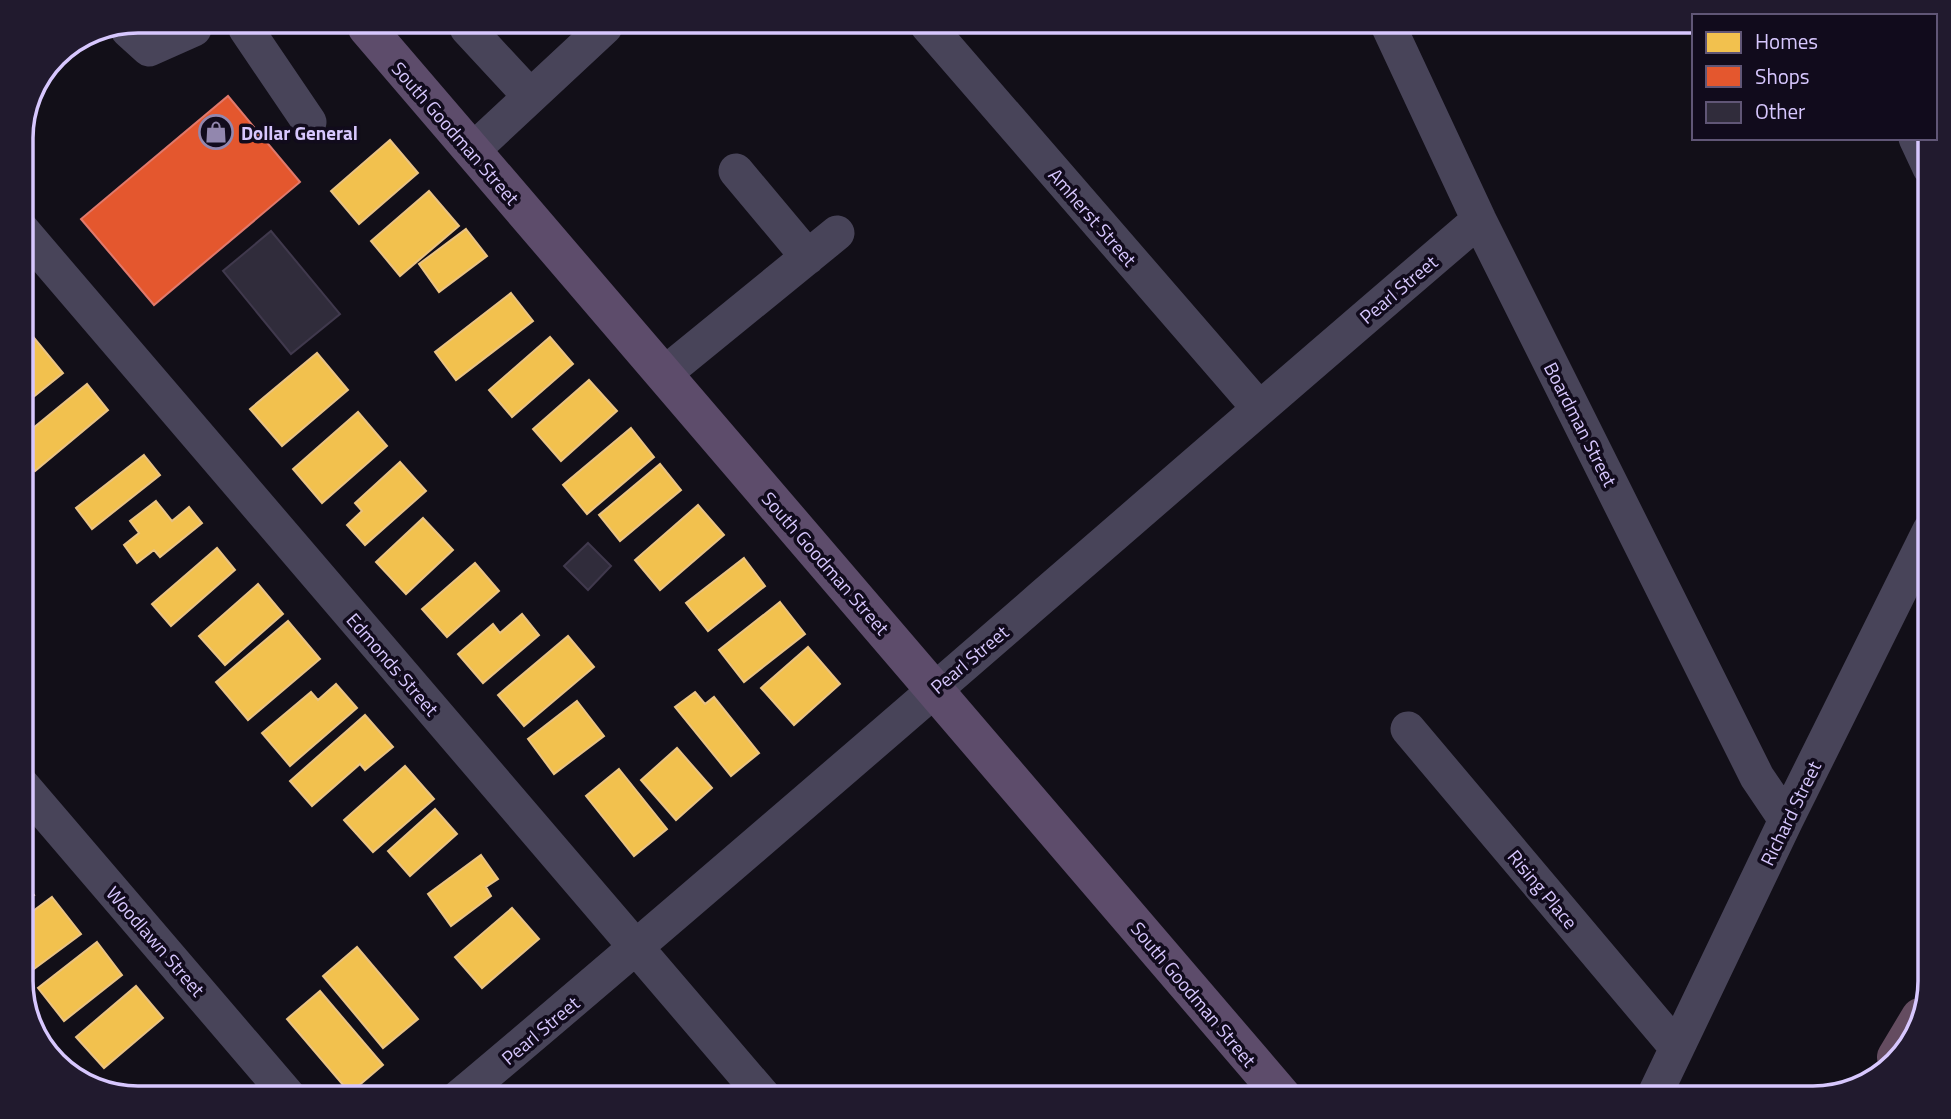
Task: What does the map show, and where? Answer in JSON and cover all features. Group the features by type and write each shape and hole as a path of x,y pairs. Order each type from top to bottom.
{"main road":[{"name":"South Goodman Street","path":"371,33 1273,1086"}],"street":[{"path":"132,33 149,49 185,33"},
{"path":"249,33 309,122"},
{"path":"472,33 530,96"},
{"path":"472,151 598,33"},
{"name":"Amherst Street","path":"934,33 1259,408"},
{"name":"Boardman Street","path":"1392,33 1479,220 1758,777 1786,820"},
{"path":"736,171 808,257"},
{"name":"Pearl Street","path":"472,1086 636,948 1479,220"},
{"path":"664,374 837,233"},
{"name":"Edmonds Street","path":"33,243 755,1086"},
{"name":"Richard Street","path":"1659,1086 1786,820 1918,554"},
{"name":"Rising Place","path":"1408,729 1677,1048"},
{"name":"Woodlawn Street","path":"33,798 280,1086"}],"building: Homes":[{"path":"390,140 418,173 359,224 331,191"},
{"path":"429,191 459,226 400,276 371,241"},
{"path":"466,229 487,256 439,292 419,264"},
{"path":"511,293 533,321 456,380 435,352"},
{"path":"33,337 63,373 33,397"},
{"path":"550,337 573,364 512,417 489,390"},
{"path":"317,353 348,390 282,446 250,409"},
{"path":"589,380 617,411 561,461 533,429"},
{"path":"87,384 108,410 35,471 33,428"},
{"path":"358,412 387,446 322,503 293,469"},
{"path":"631,428 654,457 587,514 563,485"},
{"path":"144,455 160,475 92,529 76,508"},
{"path":"400,462 426,491 365,545 347,525 362,511 355,503"},
{"path":"660,464 681,490 620,541 599,515"},
{"path":"156,501 172,521 189,507 202,523 160,557 154,550 137,563 124,545 139,533 130,521"},
{"path":"698,505 724,535 660,590 635,560"},
{"path":"423,518 453,550 406,594 376,562"},
{"path":"217,548 235,570 171,626 152,604"},
{"path":"744,558 765,586 708,631 686,603"},
{"path":"475,563 499,591 447,637 422,609"},
{"path":"258,584 283,614 225,665 199,636"},
{"path":"780,602 805,634 744,682 719,650"},
{"path":"522,614 539,635 483,683 458,654 493,624 500,633"},
{"path":"288,621 320,659 248,720 216,682"},
{"path":"568,636 594,667 524,726 498,695"},
{"path":"808,647 840,684 794,725 761,688"},
{"path":"336,684 357,708 290,766 262,733 311,692 318,700"},
{"path":"695,692 705,704 714,697 759,753 731,776 675,707"},
{"path":"577,701 604,736 554,774 528,739"},
{"path":"365,715 393,747 365,770 360,764 312,806 290,781"},
{"path":"677,748 712,788 676,820 641,780"},
{"path":"405,766 434,799 373,852 344,820"},
{"path":"619,769 667,829 634,856 586,796"},
{"path":"435,809 457,834 410,876 388,851"},
{"path":"481,855 498,879 486,887 491,896 451,926 428,894"},
{"path":"52,897 81,934 33,970 33,911"},
{"path":"512,908 539,939 482,988 455,957"},
{"path":"97,942 122,975 64,1021 38,988"},
{"path":"357,947 418,1019 383,1048 323,976"},
{"path":"136,986 163,1018 104,1068 76,1037"},
{"path":"320,991 383,1065 358,1086 344,1086 287,1019"}],"building: Shops":[{"path":"228,96 300,182 154,305 81,219"}],"building: Other":[{"path":"271,231 340,314 291,354 223,271"},
{"path":"588,543 611,566 588,590 564,566"}],"place":[{"name":"Dollar General","path":"216,132"}]}
